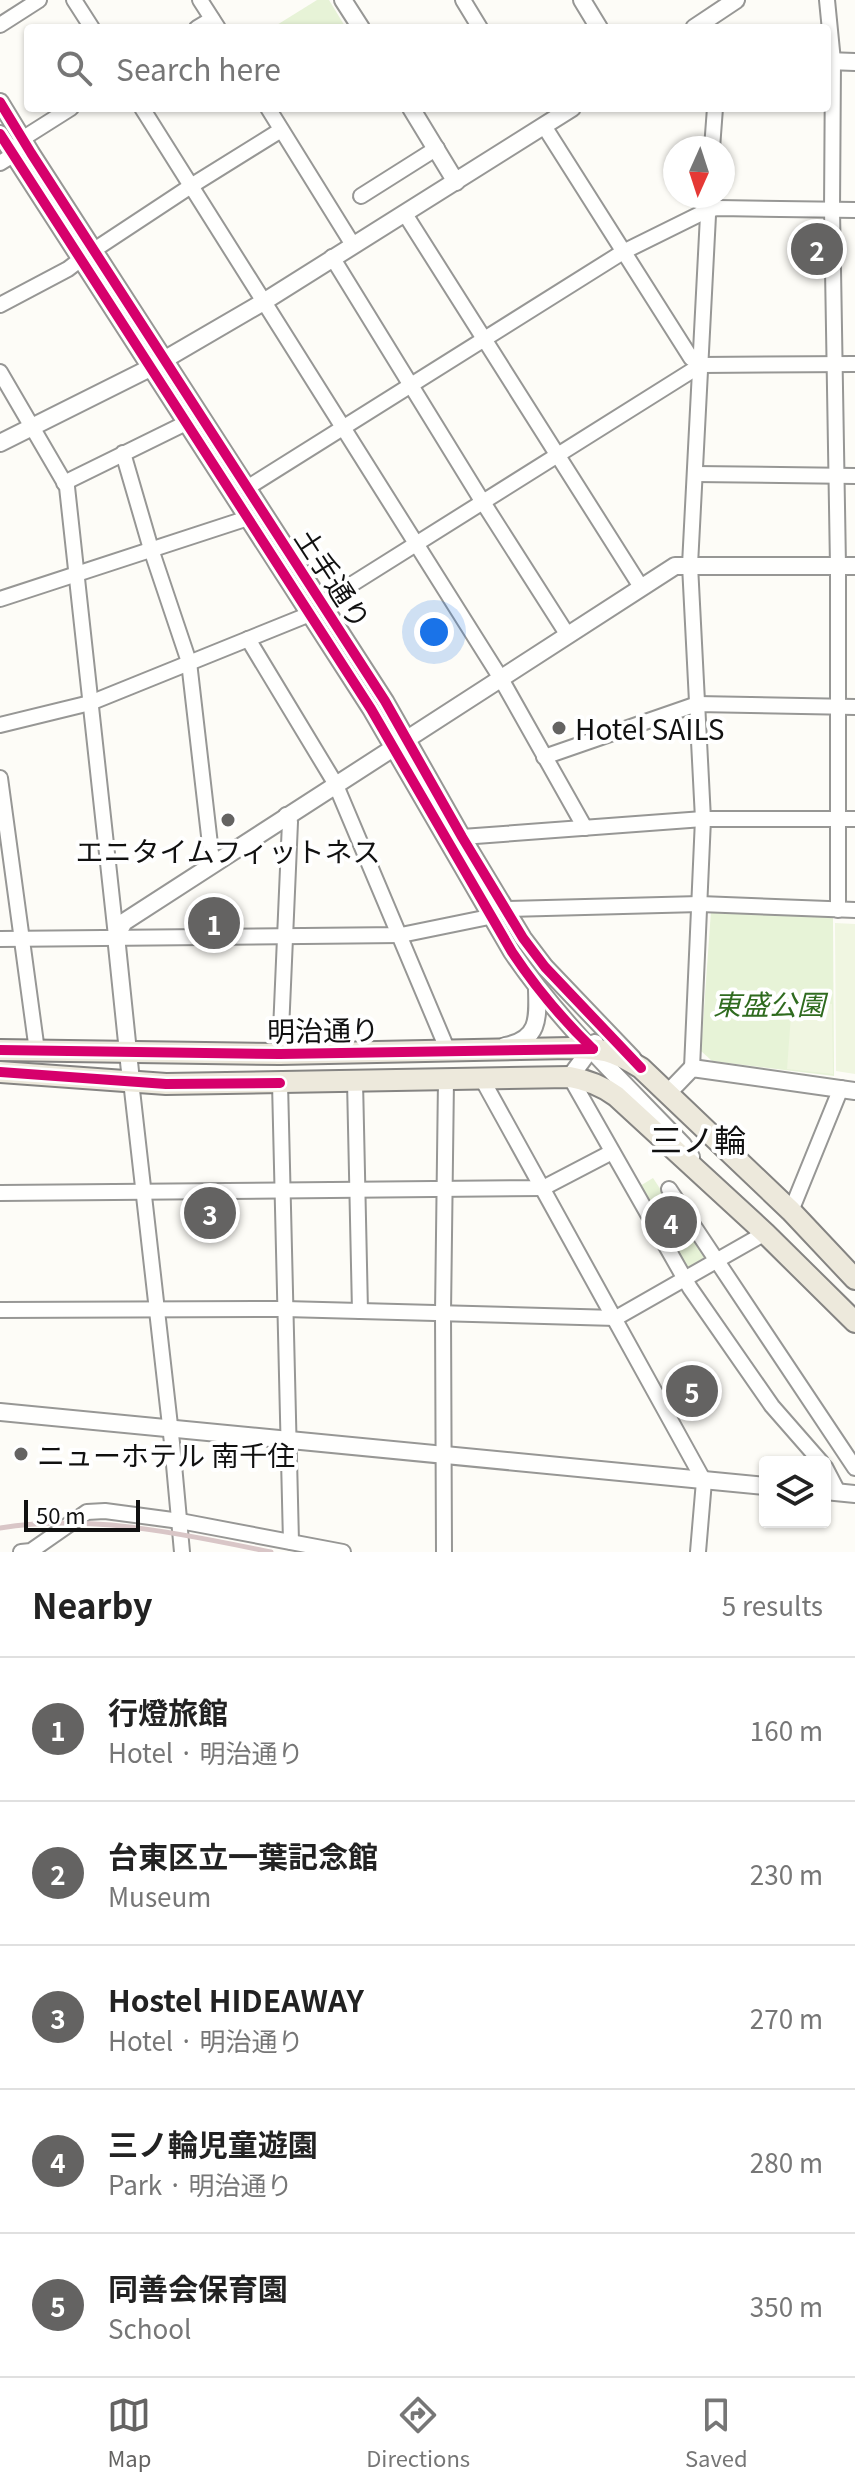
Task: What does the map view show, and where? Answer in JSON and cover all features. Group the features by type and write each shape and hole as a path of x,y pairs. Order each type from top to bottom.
{"main road":[{"name":"明治通り","path":"0,1050 280,1054 593,1049 619,1054 641,1068 791,1211 855,1279"},
{"name":"明治通り","path":"0,1072 166,1084 570,1077 596,1084 616,1096 704,1176 855,1322"}],"street":[{"path":"0,25 39,0"},
{"path":"74,0 89,24"},
{"path":"200,0 215,23"},
{"path":"343,0 358,24"},
{"path":"463,0 478,24"},
{"path":"582,0 597,24"},
{"path":"700,24 736,0"},
{"path":"827,0 828,24"},
{"path":"831,61 855,62"},
{"path":"0,102 88,255 158,364 186,423 248,518 316,608 371,709 399,743 462,837 497,913 641,1068"},
{"path":"7,159 22,139 65,112"},
{"path":"145,112 500,677 585,828"},
{"path":"270,112 353,245"},
{"path":"414,112 456,182"},
{"path":"0,443 158,364 265,301 566,112"},
{"path":"713,136 715,112"},
{"path":"831,112 836,476 846,566 838,707 838,910"},
{"path":"544,126 691,358 701,365"},
{"path":"0,305 68,269 281,130"},
{"path":"0,134 7,159 88,255"},
{"path":"361,196 437,148"},
{"path":"247,488 623,252 699,208"},
{"path":"667,1094 692,1068 700,904 703,819 690,565 708,208"},
{"path":"718,208 855,210"},
{"path":"405,214 641,587"},
{"path":"332,257 567,634"},
{"name":"土手通り","path":"158,364 247,488 316,608"},
{"path":"0,725 90,703 316,608 701,365 855,364"},
{"path":"0,372 67,487 182,1552"},
{"path":"64,483 186,423"},
{"path":"123,453 189,662 211,853 215,861"},
{"path":"695,474 855,476"},
{"path":"0,599 248,518"},
{"path":"116,936 124,922 215,861 675,566 846,566"},
{"path":"248,639 335,783 448,1051"},
{"path":"544,757 697,704 855,707"},
{"path":"399,743 497,913 537,990 683,1145 704,1176"},
{"path":"0,778 37,1051"},
{"path":"280,1054 290,822 286,815"},
{"path":"462,837 703,819 855,819"},
{"path":"0,939 401,935 497,913 700,904 855,910"},
{"path":"545,967 573,1006 593,1027 596,1041 593,1049 570,1077 685,1280 772,1406 816,1456"},
{"path":"488,1049 516,1044 529,1036 538,1021 537,990"},
{"path":"692,1068 848,1090 791,1211"},
{"path":"482,1079 704,1481 698,1552"},
{"path":"444,1552 446,1080"},
{"path":"355,1081 360,1311"},
{"path":"280,1083 291,1542"},
{"path":"0,1193 543,1188 612,1152"},
{"path":"669,1189 855,1468"},
{"path":"0,1310 285,1309 616,1318 765,1233"},
{"path":"0,1412 759,1486"},
{"path":"21,1552 31,1551 87,1512 105,1511 180,1521 343,1552"}],"green space":[{"path":"317,0 329,0 344,24 278,24"},
{"name":"東盛公園","path":"711,911 833,916 834,1076 712,1061 701,1051"},
{"path":"835,923 855,924 855,1074 836,1071"},
{"path":"792,1002 832,1004 833,1074 787,1069"},
{"path":"653,1178 705,1257 687,1268 640,1186"}],"railway":[{"path":"0,1528 34,1524 102,1524 271,1552"}],"cycle path":[{"path":"0,102 385,701 523,938 545,967 641,1068"},
{"path":"0,134 371,709 512,952 550,1003 593,1049"},
{"path":"0,1050 280,1054 593,1049"},
{"path":"0,1072 166,1084 280,1083"}],"place":[{"name":"台東区立一葉記念館","path":"817,249"},
{"name":"Hotel SAILS","path":"559,728"},
{"name":"エニタイムフィットネス","path":"228,820"},
{"name":"行燈旅館","path":"214,923"},
{"name":"Hostel HIDEAWAY","path":"210,1213"},
{"name":"三ノ輪児童遊園","path":"671,1222"},
{"name":"同善会保育園","path":"692,1391"},
{"name":"ニューホテル 南千住","path":"21,1454"}],"district":[{"name":"三ノ輪","path":"698,1138"}]}
